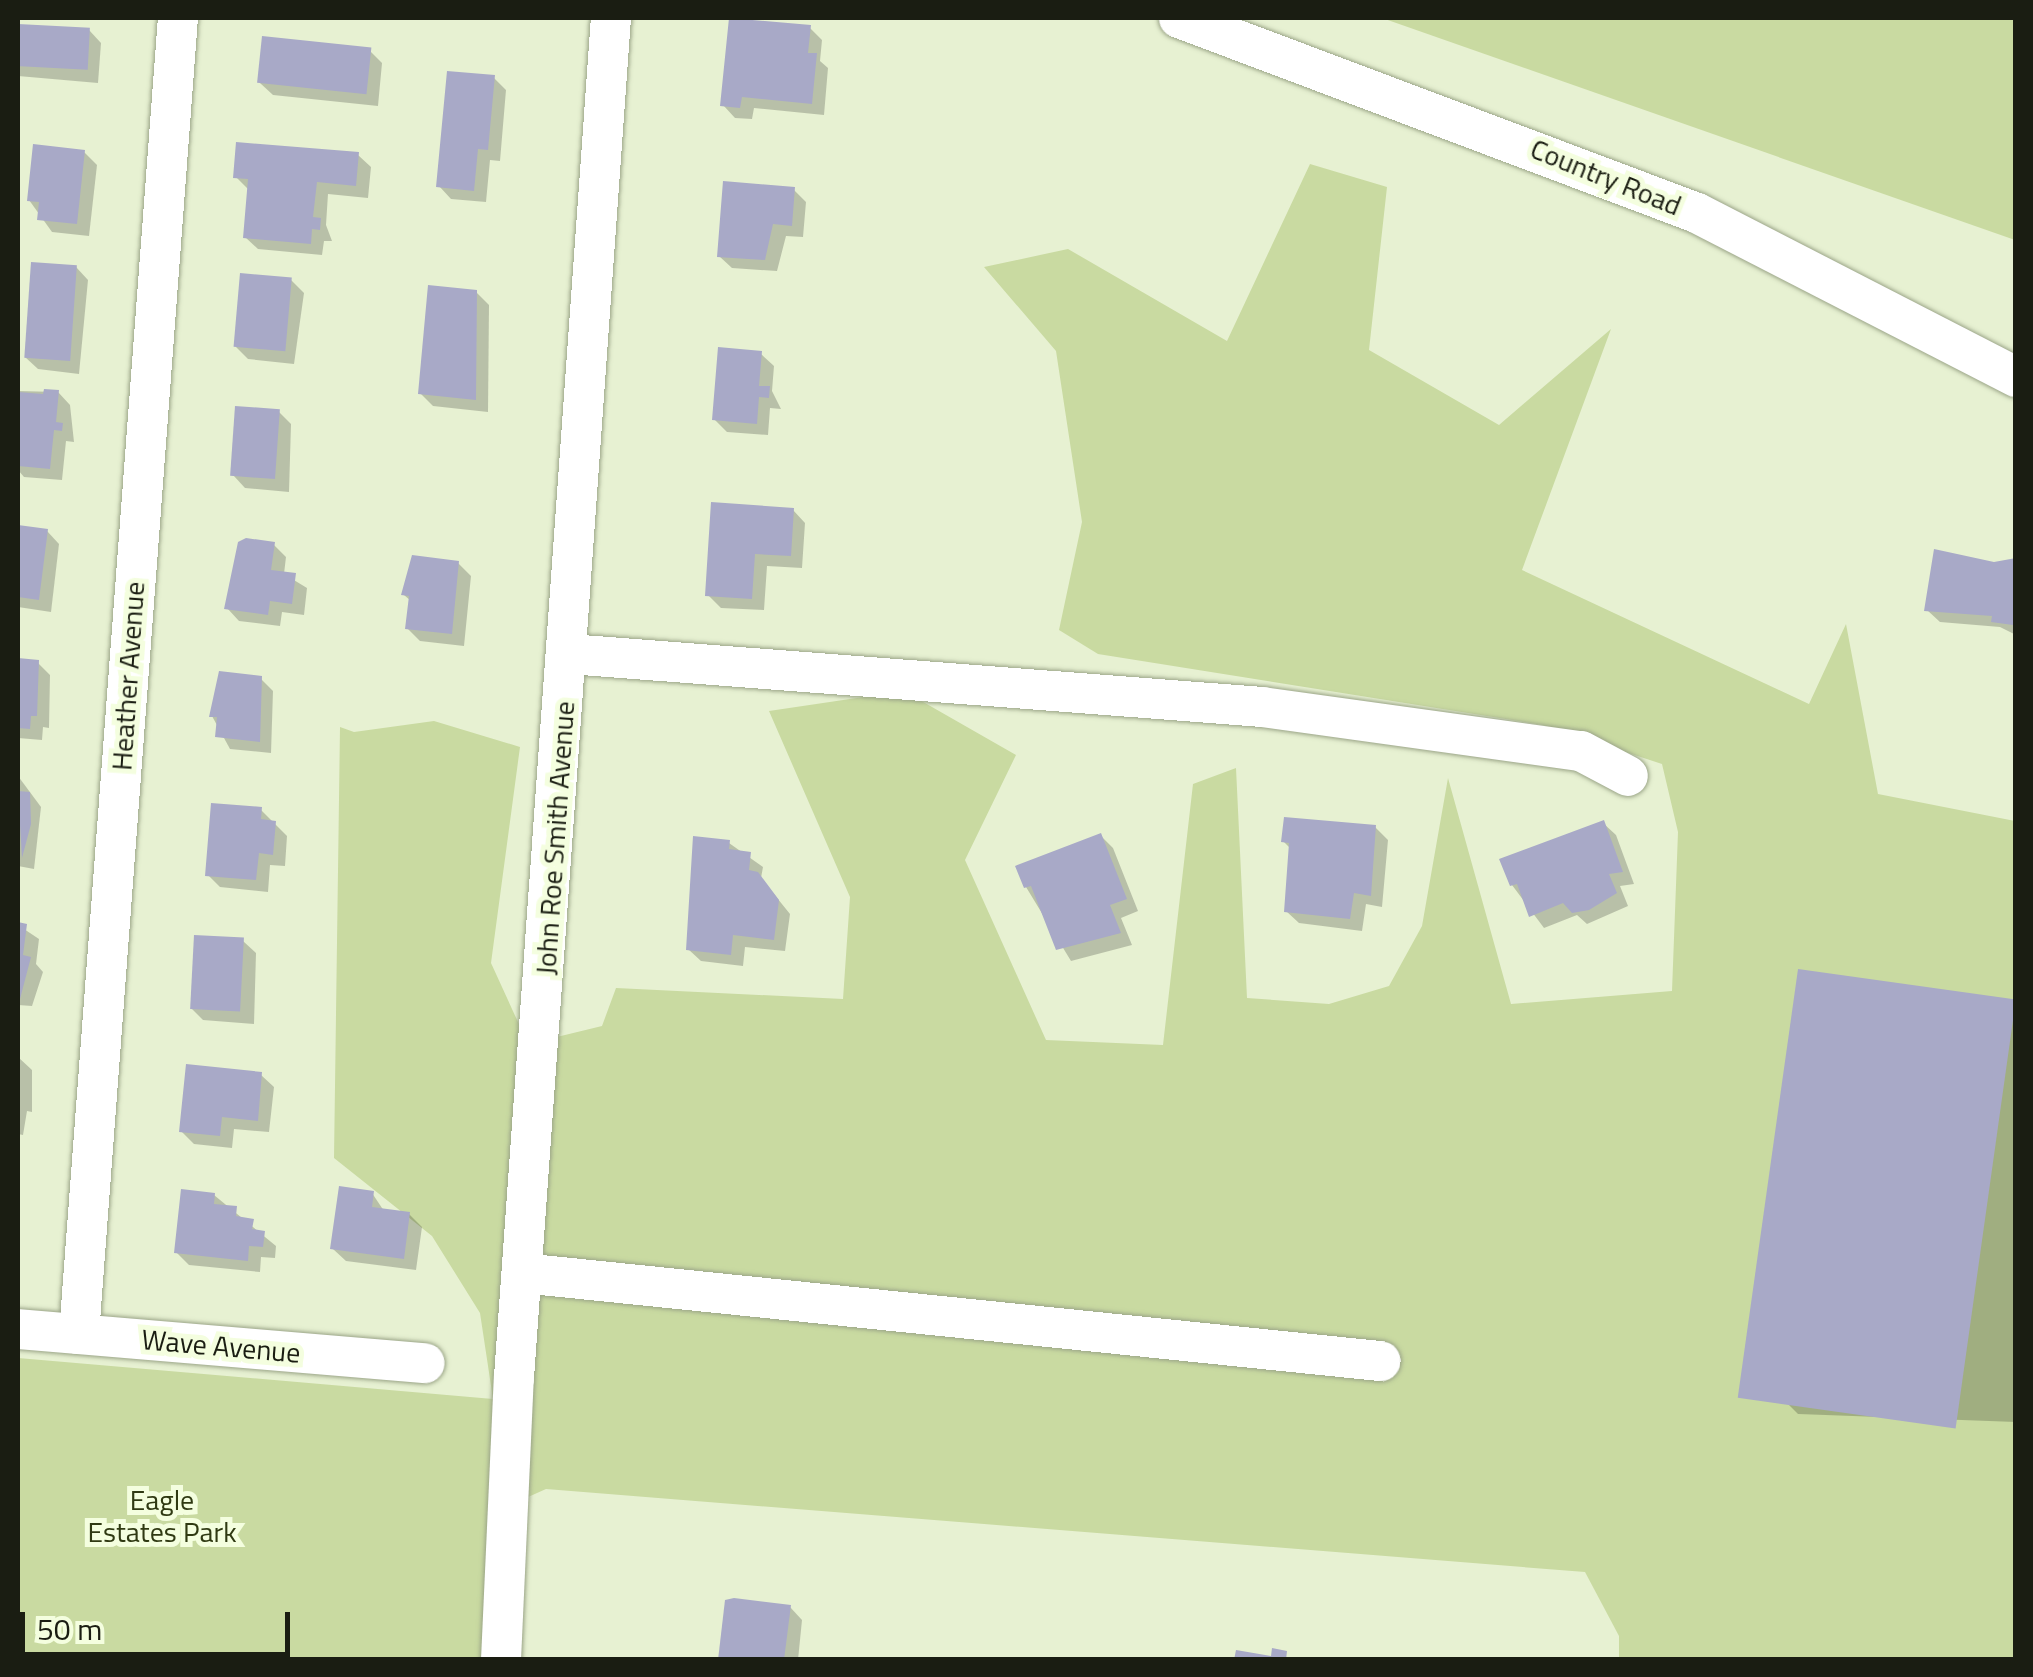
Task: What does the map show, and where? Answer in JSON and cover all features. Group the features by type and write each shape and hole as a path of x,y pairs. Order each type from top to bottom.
{"street":[{"name":"Heather Avenue","path":"79,1334 178,18"},
{"name":"John Roe Smith Avenue","path":"502,1660 522,1273 610,18"},
{"name":"Country Road","path":"1179,18 1697,214 2016,377"},
{"path":"568,654 1262,707 1581,751 1628,776"},
{"path":"522,1273 1380,1361"},
{"name":"Wave Avenue","path":"18,1329 424,1363"}],"green space":[{"path":"1382,18 2015,18 2015,240"},
{"name":"Eagle Estates Park","path":"1310,164 1387,187 1369,350 1499,425 1611,329 1522,570 1809,704 1846,624 1878,794 2015,821 2015,1659 1619,1659 1619,1636 1585,1572 546,1489 501,1509 490,1659 18,1659 18,1358 493,1399 480,1313 432,1236 334,1158 340,727 354,732 434,721 520,747 491,963 528,1044 602,1026 616,988 843,999 850,897 769,711 904,691 1016,755 965,860 1046,1040 1163,1045 1193,784 1236,768 1247,998 1329,1004 1389,986 1422,926 1448,778 1511,1004 1672,991 1678,832 1662,764 1543,725 1098,654 1059,630 1082,522 1056,351 984,267 1068,249 1227,341"}],"building":[{"path":"729,18 811,25 808,53 817,53 812,104 742,97 740,108 720,106"},
{"path":"18,24 90,28 88,70 18,66"},
{"path":"262,36 371,47 366,94 257,83"},
{"path":"447,71 495,75 488,150 478,149 474,191 436,187"},
{"path":"236,142 359,152 356,186 317,182 313,217 321,218 320,230 312,229 311,244 243,238 248,179 233,178"},
{"path":"33,144 85,150 77,224 37,220 39,202 27,201"},
{"path":"723,181 795,187 792,226 773,224 765,260 717,257"},
{"path":"31,262 77,265 70,361 24,358"},
{"path":"240,273 292,278 285,351 234,347"},
{"path":"428,285 477,290 476,400 418,394"},
{"path":"718,347 762,351 759,386 770,386 769,398 759,397 757,424 712,420"},
{"path":"44,389 59,390 56,422 63,423 62,431 54,430 50,469 18,466 18,392 43,394"},
{"path":"235,406 280,409 275,479 230,476"},
{"path":"711,502 794,508 791,556 755,554 752,599 705,596"},
{"path":"18,525 48,529 39,600 18,597"},
{"path":"246,538 275,542 271,570 296,573 292,604 270,601 268,615 224,609 238,542"},
{"path":"1934,549 1994,562 2016,558 2013,625 1991,622 1992,616 1924,611"},
{"path":"412,555 459,561 452,634 405,629 409,596 401,595"},
{"path":"18,658 39,660 37,716 31,716 30,729 18,728"},
{"path":"219,671 262,676 260,742 215,737 217,717 209,717"},
{"path":"18,791 30,792 31,824 22,858"},
{"path":"211,803 262,807 261,819 276,821 273,855 259,853 256,880 205,876"},
{"path":"1284,817 1376,825 1371,896 1354,893 1350,919 1284,912 1289,843 1281,842"},
{"path":"1604,820 1623,872 1609,874 1617,893 1589,910 1572,913 1563,903 1529,917 1517,884 1510,886 1499,859"},
{"path":"1101,833 1127,899 1110,905 1121,933 1056,950 1031,886 1024,888 1015,866"},
{"path":"693,836 730,840 729,849 751,852 749,870 758,872 779,900 774,940 733,935 731,955 686,950"},
{"path":"18,922 27,924 23,955 31,957 20,999"},
{"path":"194,935 244,938 240,1012 190,1009"},
{"path":"1798,969 2016,1000 1956,1428 1738,1398"},
{"path":"186,1064 262,1072 258,1121 222,1117 220,1136 179,1132"},
{"path":"339,1186 374,1191 372,1207 410,1212 404,1259 330,1249"},
{"path":"181,1189 215,1193 214,1204 237,1206 236,1216 254,1219 252,1229 265,1231 263,1247 249,1246 248,1261 174,1253"},
{"path":"725,1600 791,1605 784,1660 718,1660"},
{"path":"1272,1648 1287,1651 1286,1660 1234,1660 1236,1650 1271,1656"}]}
